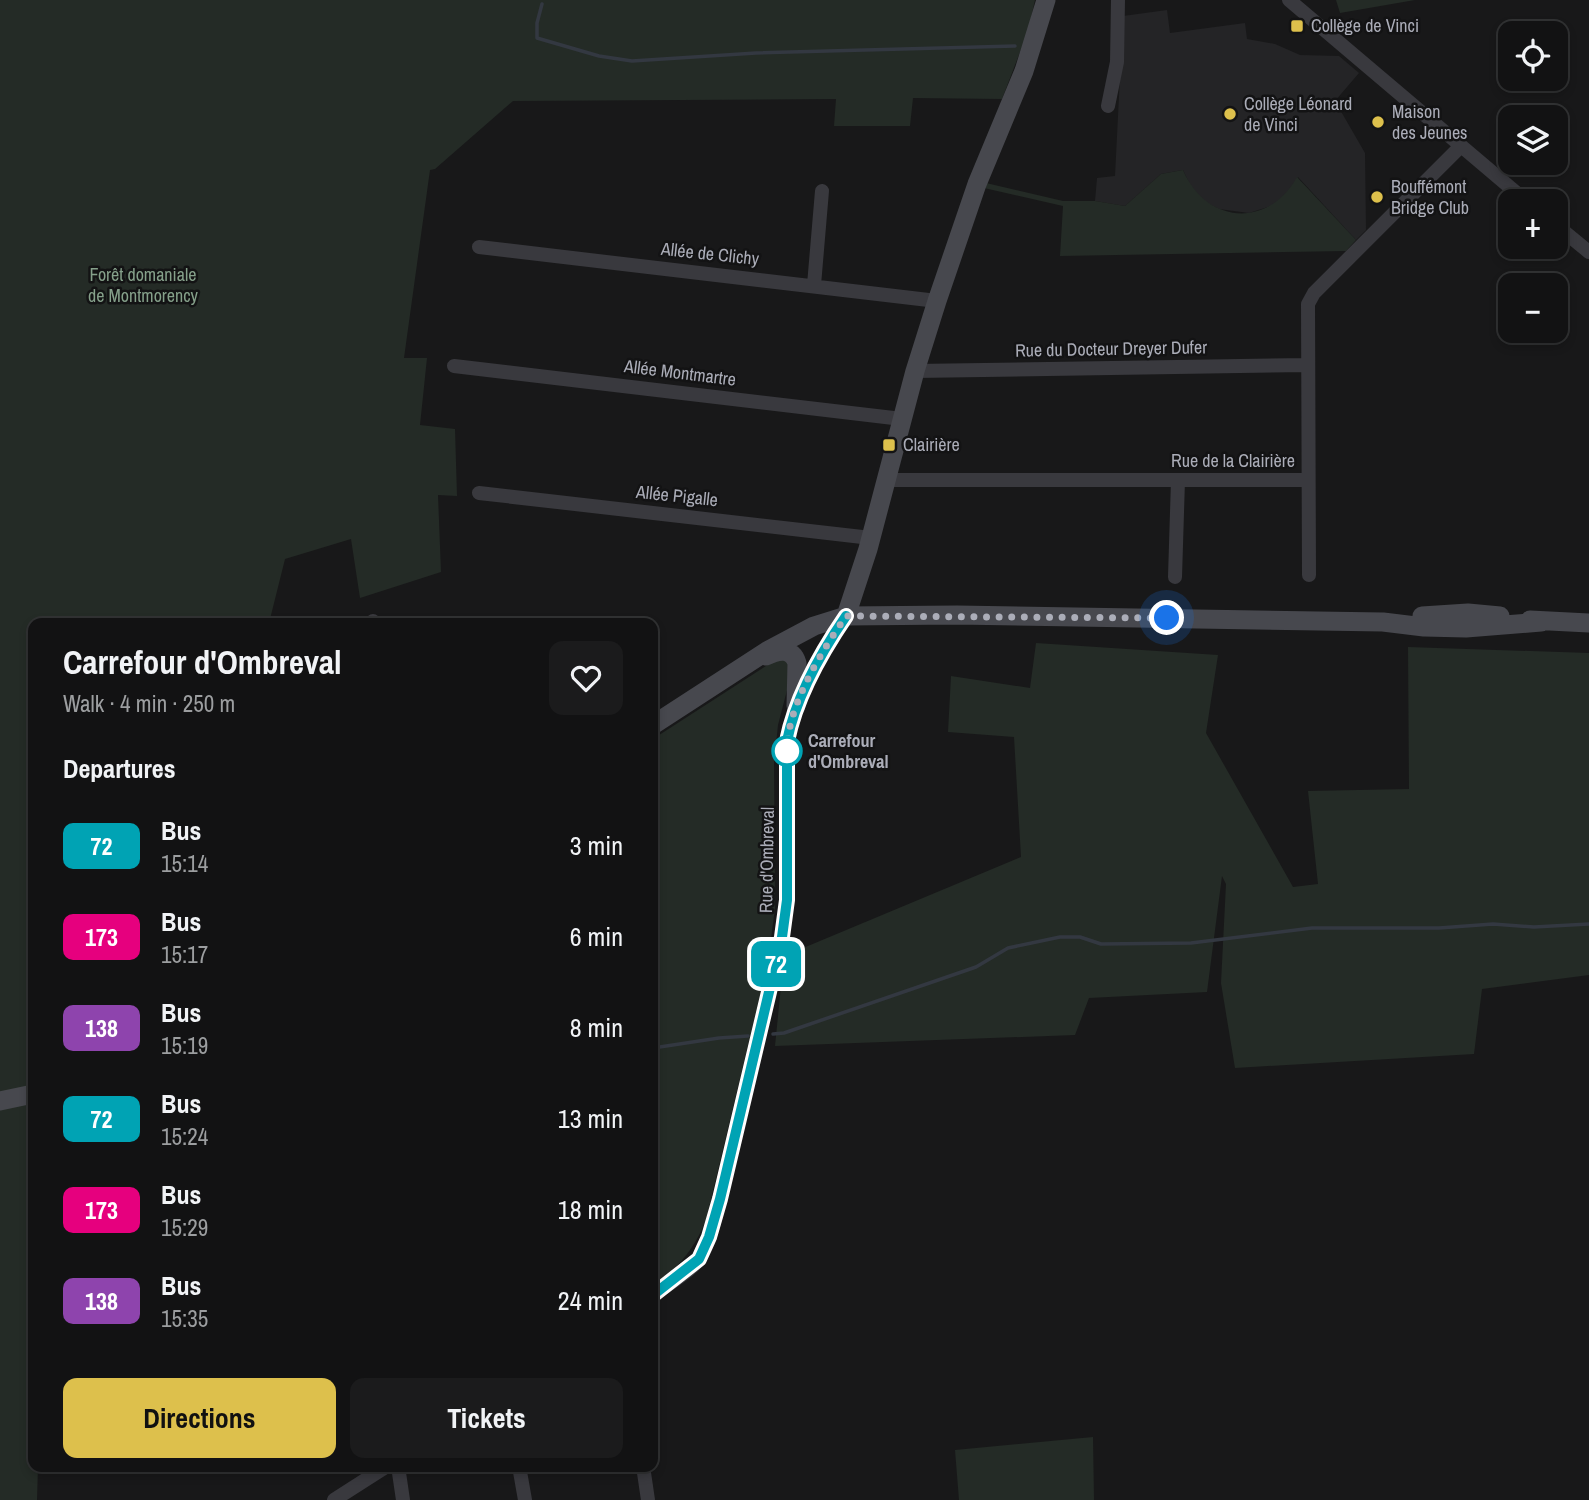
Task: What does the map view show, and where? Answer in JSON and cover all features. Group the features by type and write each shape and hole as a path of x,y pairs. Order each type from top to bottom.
{"main road":[{"path":"846,616 871,538 915,371 937,301 978,184 1024,71 1046,0"},
{"path":"658,722 742,666 789,639 846,616 957,615 1383,622 1466,628 1541,622 1589,623"},
{"path":"742,666 779,650 795,657 796,706"},
{"path":"0,1101 28,1095"}],"street":[{"path":"1108,106 1117,62 1118,0"},
{"path":"1289,0 1512,189"},
{"name":"Rue de la Clairière","path":"886,480 1308,480 1306,311 1310,298 1461,146"},
{"path":"814,285 822,191"},
{"path":"1568,235 1589,252"},
{"name":"Allée de Clichy","path":"479,247 937,301"},
{"name":"Rue du Docteur Dreyer Dufer","path":"915,371 1307,365"},
{"name":"Allée Montmartre","path":"454,366 902,419"},
{"path":"1175,577 1178,480"},
{"path":"1308,480 1309,575"},
{"name":"Allée Pigalle","path":"479,493 871,538"},
{"name":"Rue d'Ombreval","path":"658,1291 699,1259 709,1237 720,1199 782,937 787,900 787,741 796,706 826,645 846,616"},
{"path":"334,1500 378,1472"},
{"path":"399,1472 403,1500"},
{"path":"520,1472 525,1500"},
{"path":"644,1472 648,1500"}],"shaded area":[{"name":"Collège Léonard de Vinci","path":"1167,10 1170,33 1245,23 1247,39 1275,44 1300,55 1339,56 1359,73 1335,101 1365,153 1366,230 1356,240 1298,177 1289,191 1274,205 1249,213 1219,209 1205,202 1192,189 1183,170 1161,174 1125,206 1095,201 1097,178 1115,176 1123,16"}],"green space":[{"name":"Forêt domaniale de Montmorency","path":"0,0 1035,0 1028,31 1002,99 913,98 910,126 834,126 836,99 513,101 435,169 430,170 404,358 427,358 420,425 455,429 457,496 438,495 441,572 360,598 351,539 285,559 270,618 28,618 28,1472 38,1472 37,1500 0,1500"},
{"path":"1336,0 1415,0 1340,13"},
{"path":"1183,170 1193,188 1206,201 1222,210 1238,213 1254,212 1270,205 1285,194 1297,177 1356,240 1346,251 1060,256 1063,206 984,188 986,183 1063,201 1095,201 1125,206 1161,174"},
{"path":"1036,643 1218,655 1206,733 1293,887 1318,884 1308,791 1409,789 1408,647 1589,653 1589,975 1482,989 1474,1054 1235,1068 1221,983 1226,884 1222,876 1207,992 1089,998 1075,1035 775,1046 784,956 1021,857 1014,737 948,732 951,676 1030,688"},
{"path":"780,657 787,661 792,671 778,725 774,763 775,908 768,962 706,1220 685,1257 658,1281 658,736"},
{"path":"1093,1437 1094,1500 959,1500 955,1450"}],"waterway":[{"path":"542,4 537,23 537,38 599,56 632,61 756,53 1015,46"},
{"path":"773,1034 784,1033 976,967 1008,948 1060,937 1080,937 1101,944 1191,943 1312,928 1439,928 1493,924 1534,927 1589,924"},
{"path":"658,1047 748,1036"}],"bus line":[{"name":"72","path":"658,1292 699,1259 709,1237 720,1199 782,937 787,900 787,741 790,724 826,645 846,616"}],"place":[{"name":"Collège de Vinci","path":"1297,26"},
{"name":"Collège Léonard de Vinci","path":"1230,114"},
{"name":"Maison des Jeunes","path":"1378,122"},
{"name":"Bouffémont Bridge Club","path":"1377,197"},
{"name":"Clairière","path":"889,445"},
{"name":"Carrefour d'Ombreval","path":"787,751"}],"route":[{"path":"787,751 790,724 796,706 826,645 846,616 1167,618"}]}
